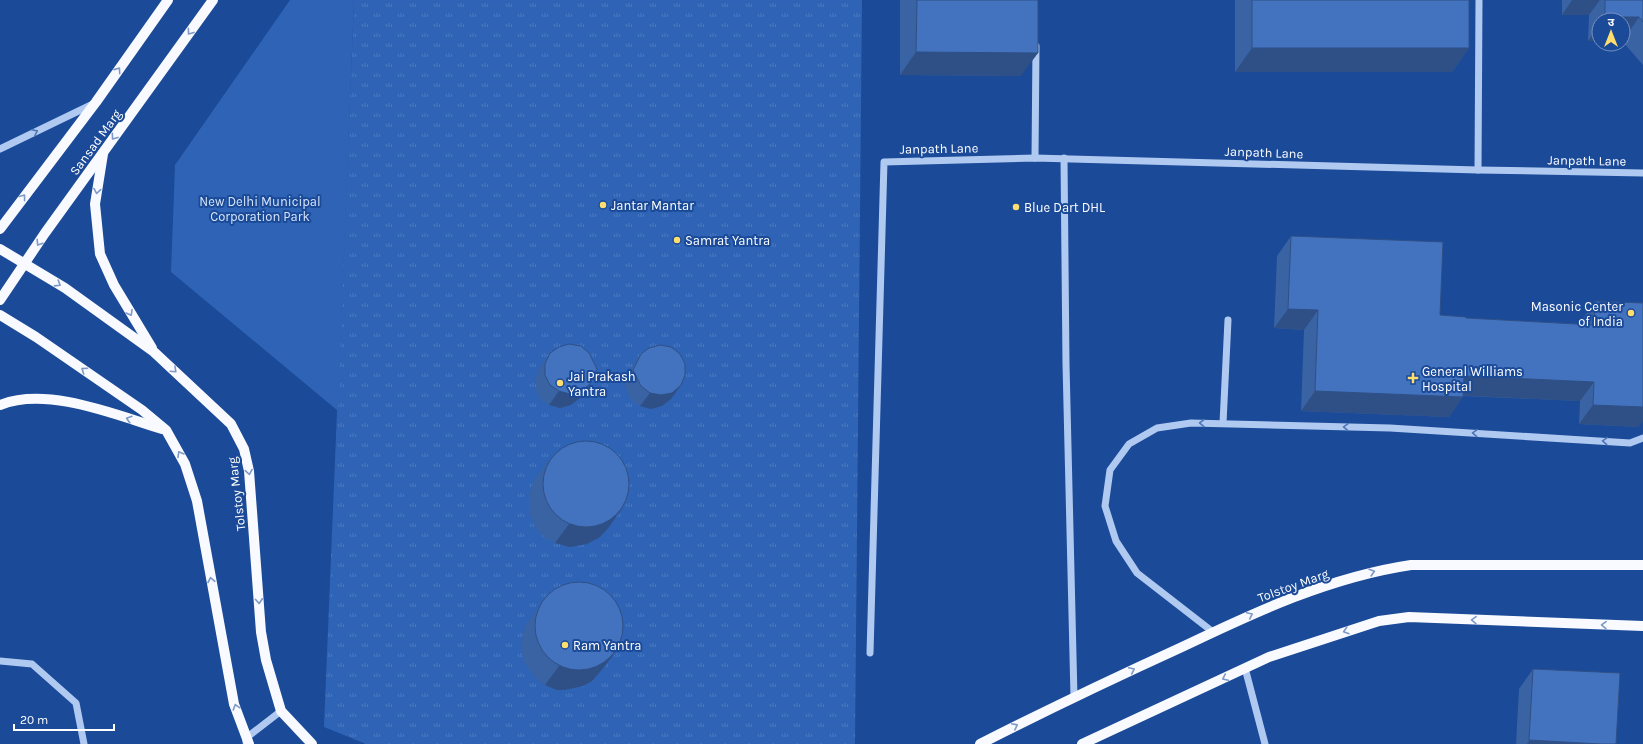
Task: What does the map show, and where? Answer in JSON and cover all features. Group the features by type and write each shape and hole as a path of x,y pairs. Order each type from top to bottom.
{"main road":[{"name":"Sansad Marg","path":"0,229 96,102 168,0"},
{"name":"Sansad Marg","path":"0,300 45,232 213,0"},
{"path":"103,152 95,204 100,254 114,285 154,352"},
{"name":"Tolstoy Marg","path":"0,249 65,288 154,352 231,424 244,449 249,471 261,632 266,660 281,711 312,744"},
{"path":"0,315 36,337 142,410 166,430 185,464 197,501 234,704 247,742"},
{"path":"0,406 22,400 45,399 74,403 166,430"},
{"name":"Tolstoy Marg","path":"980,744 1074,697 1271,605 1381,569 1411,565 1643,565"},
{"path":"1082,744 1269,657 1379,621 1409,617 1643,626"}],"street":[{"path":"1478,0 1478,170"},
{"path":"1035,158 1036,39"},
{"path":"0,149 96,102"},
{"path":"1064,158 1074,697"},
{"name":"Janpath Lane","path":"870,653 884,162 1064,158 1478,170 1643,173"},
{"path":"1223,423 1228,320"},
{"path":"1213,632 1137,573 1116,541 1105,506 1110,470 1129,444 1157,428 1191,422 1390,428 1630,443 1643,438"},
{"path":"0,661 32,664 76,703 84,744"},
{"path":"1245,668 1265,744"},
{"path":"247,742 281,711"}],"green space":[{"name":"New Delhi Municipal Corporation Park","path":"290,0 354,0 338,411 171,272 175,165"},
{"name":"Jantar Mantar","path":"354,0 862,0 855,744 366,744 324,727"}],"building":[{"path":"917,0 1038,0 1038,53 916,52"},
{"path":"1252,0 1469,0 1469,48 1252,48"},
{"path":"1605,0 1643,0 1643,22 1639,17 1631,17 1631,12 1605,12"},
{"path":"1291,236 1443,242 1440,315 1466,318 1594,325 1595,301 1643,303 1643,407 1593,405 1594,382 1464,376 1463,397 1315,391 1318,310 1288,309"},
{"path":"569,344 581,346 589,353 597,369 590,384 581,391 570,394 559,391 550,385 545,375 545,364 550,353 559,347"},
{"path":"660,345 671,347 680,354 685,364 685,375 681,385 672,393 661,395 650,393 641,386 633,370 641,354 649,348"},
{"path":"578,441 594,441 603,444 617,453 626,467 629,476 629,492 626,501 617,515 603,524 594,527 578,527 562,520 555,515 550,508 543,492 543,476 550,460 555,453 562,448"},
{"name":"Ram Yantra","path":"579,582 596,585 610,595 620,609 623,626 620,643 610,657 596,667 579,670 562,667 548,657 538,643 535,626 538,609 548,595 562,585"},
{"path":"1533,669 1620,673 1616,744 1529,740"}],"place":[{"name":"Jantar Mantar","path":"603,205"},
{"name":"Blue Dart DHL","path":"1016,207"},
{"name":"Samrat Yantra","path":"677,240"},
{"name":"Masonic Center of India","path":"1631,313"},
{"name":"General Williams Hospital","path":"1413,378"},
{"name":"Jai Prakash Yantra","path":"560,383"},
{"name":"Ram Yantra","path":"565,645"}]}
